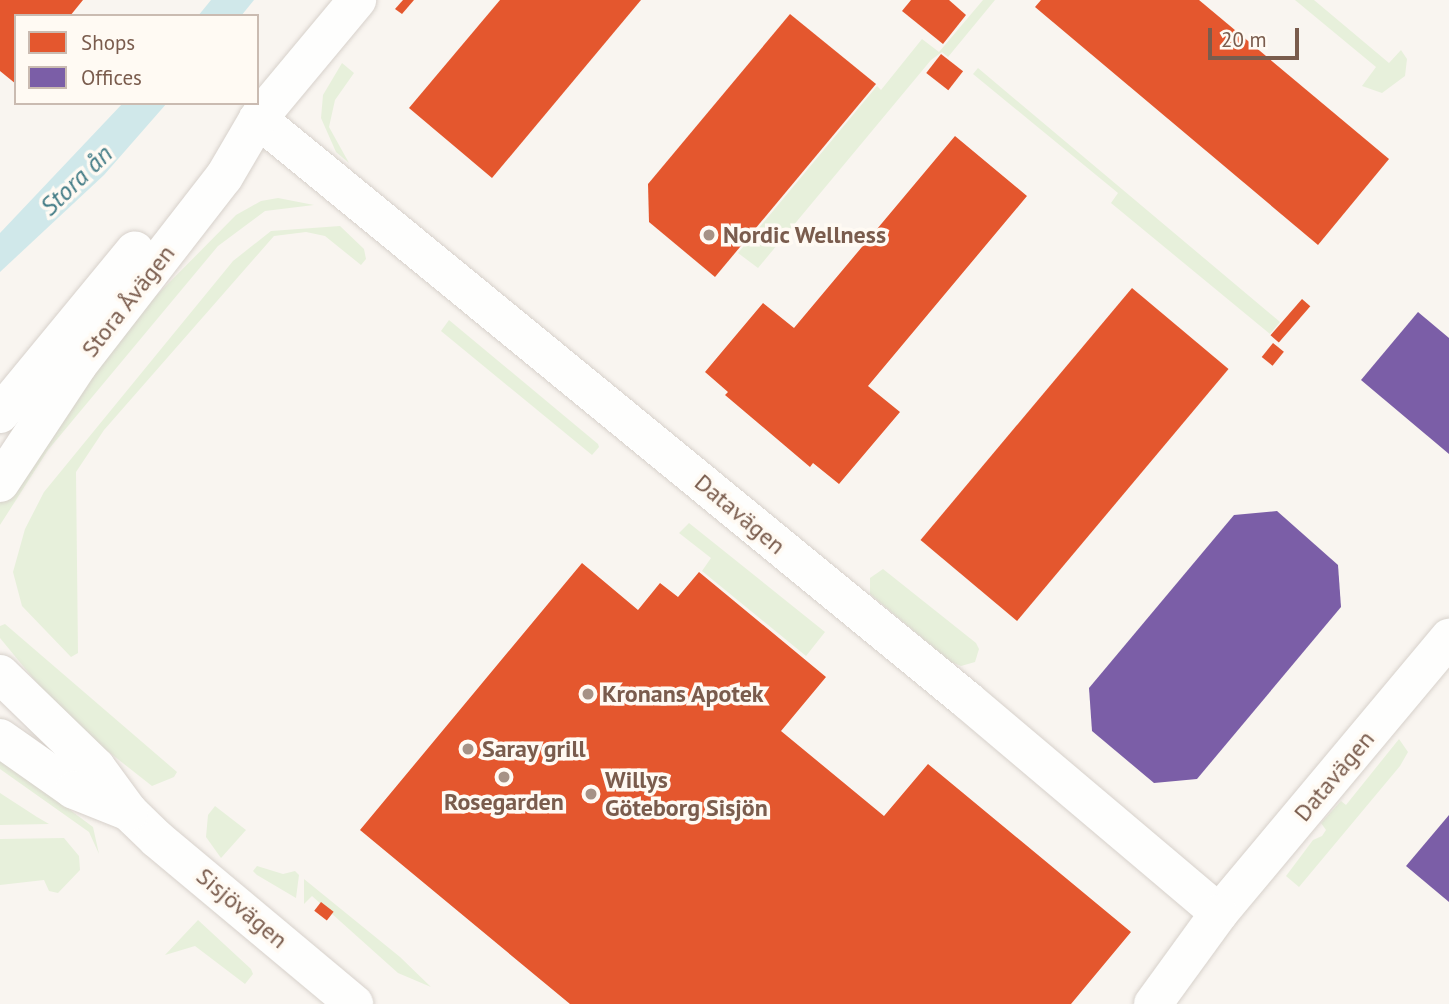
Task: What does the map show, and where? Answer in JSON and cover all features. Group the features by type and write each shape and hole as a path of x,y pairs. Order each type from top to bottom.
{"street":[{"name":"Stora Åvägen","path":"0,414 211,160 258,119 357,0"},
{"name":"Stora Åvägen","path":"0,484 78,365 224,177 258,119"},
{"name":"Datavägen","path":"258,119 967,700 1219,913"},
{"name":"Datavägen","path":"1153,1004 1219,913 1449,638"},
{"name":"Sisjövägen","path":"0,674 96,766 130,812 354,1004"},
{"name":"Sisjövägen","path":"0,738 74,790 130,812"}],"green space":[{"path":"983,0 995,0 948,57 942,52 931,60 758,268 738,253 877,86 881,90 922,39 939,52"},
{"path":"1295,0 1314,0 1389,63 1401,50 1407,59 1405,76 1382,93 1362,86 1376,67"},
{"path":"342,63 354,73 335,100 329,127 349,163 336,152 321,118 323,95"},
{"path":"978,68 1280,322 1270,334 1111,203 1118,193 973,74"},
{"path":"278,198 314,205 265,211 218,246 48,450 0,525 0,503 17,477 86,380 153,299 236,215 261,201"},
{"path":"340,226 364,249 366,259 361,265 325,236 306,232 274,236 104,430 76,472 78,653 71,657 22,606 13,572 25,529 44,492 233,261 271,231"},
{"path":"449,320 598,444 599,447 592,455 441,331"},
{"path":"689,523 825,632 806,656 702,571 711,558 679,533"},
{"path":"883,569 976,643 979,649 975,662 961,666 951,662 870,594 870,578"},
{"path":"5,624 177,772 174,777 152,786 96,742 51,700 0,638 0,626"},
{"path":"1399,739 1408,752 1400,766 1299,887 1286,876 1313,840 1322,836 1326,830 1321,823 1341,801 1346,805"},
{"path":"0,758 93,827 99,854 89,832 0,769"},
{"path":"0,793 37,817 49,824 0,825"},
{"path":"215,806 246,830 221,858 206,837 208,815"},
{"path":"64,838 79,856 80,870 58,893 49,891 44,880 0,885 0,839"},
{"path":"257,866 283,874 295,871 299,875 296,898 257,875 253,871"},
{"path":"304,879 400,957 431,987 398,973 312,896 304,904"},
{"path":"198,920 251,969 253,974 245,984 195,946 165,955"}],"water":[{"path":"211,0 254,0 243,14 200,14"},
{"name":"Stora ån","path":"121,105 165,105 104,175 0,272 0,233"}],"building: Shops":[{"path":"0,0 83,0 72,14 14,14 14,82 0,71"},
{"path":"403,0 414,0 402,14 395,9"},
{"path":"500,0 641,0 492,178 409,108"},
{"path":"911,0 949,0 966,15 943,44 902,11"},
{"path":"1041,0 1199,0 1389,159 1318,245 1035,7"},
{"path":"790,14 876,84 715,277 649,222 648,184"},
{"path":"941,54 963,71 948,90 926,73"},
{"path":"955,136 1027,196 868,386 900,412 839,484 813,463 810,467 725,395 728,392 705,372 763,303 794,328"},
{"path":"1132,288 1229,369 1017,621 921,540"},
{"path":"1302,299 1310,306 1279,342 1271,335"},
{"path":"1273,343 1284,352 1273,366 1262,357"},
{"path":"582,563 638,610 660,583 678,597 699,572 826,677 781,731 884,816 928,764 1131,932 1071,1004 570,1004 360,830"},
{"path":"321,902 334,912 327,921 314,911"}],"building: Offices":[{"path":"1418,312 1449,338 1449,454 1361,380"},
{"path":"1277,511 1338,565 1341,607 1197,779 1154,783 1092,731 1089,688 1234,515"},
{"path":"1449,815 1449,902 1406,866"}],"place":[{"name":"Nordic Wellness","path":"709,235"},
{"name":"Kronans Apotek","path":"588,694"},
{"name":"Saray grill","path":"468,749"},
{"name":"Rosegarden","path":"504,777"},
{"name":"Willys Göteborg Sisjön","path":"591,794"}]}
